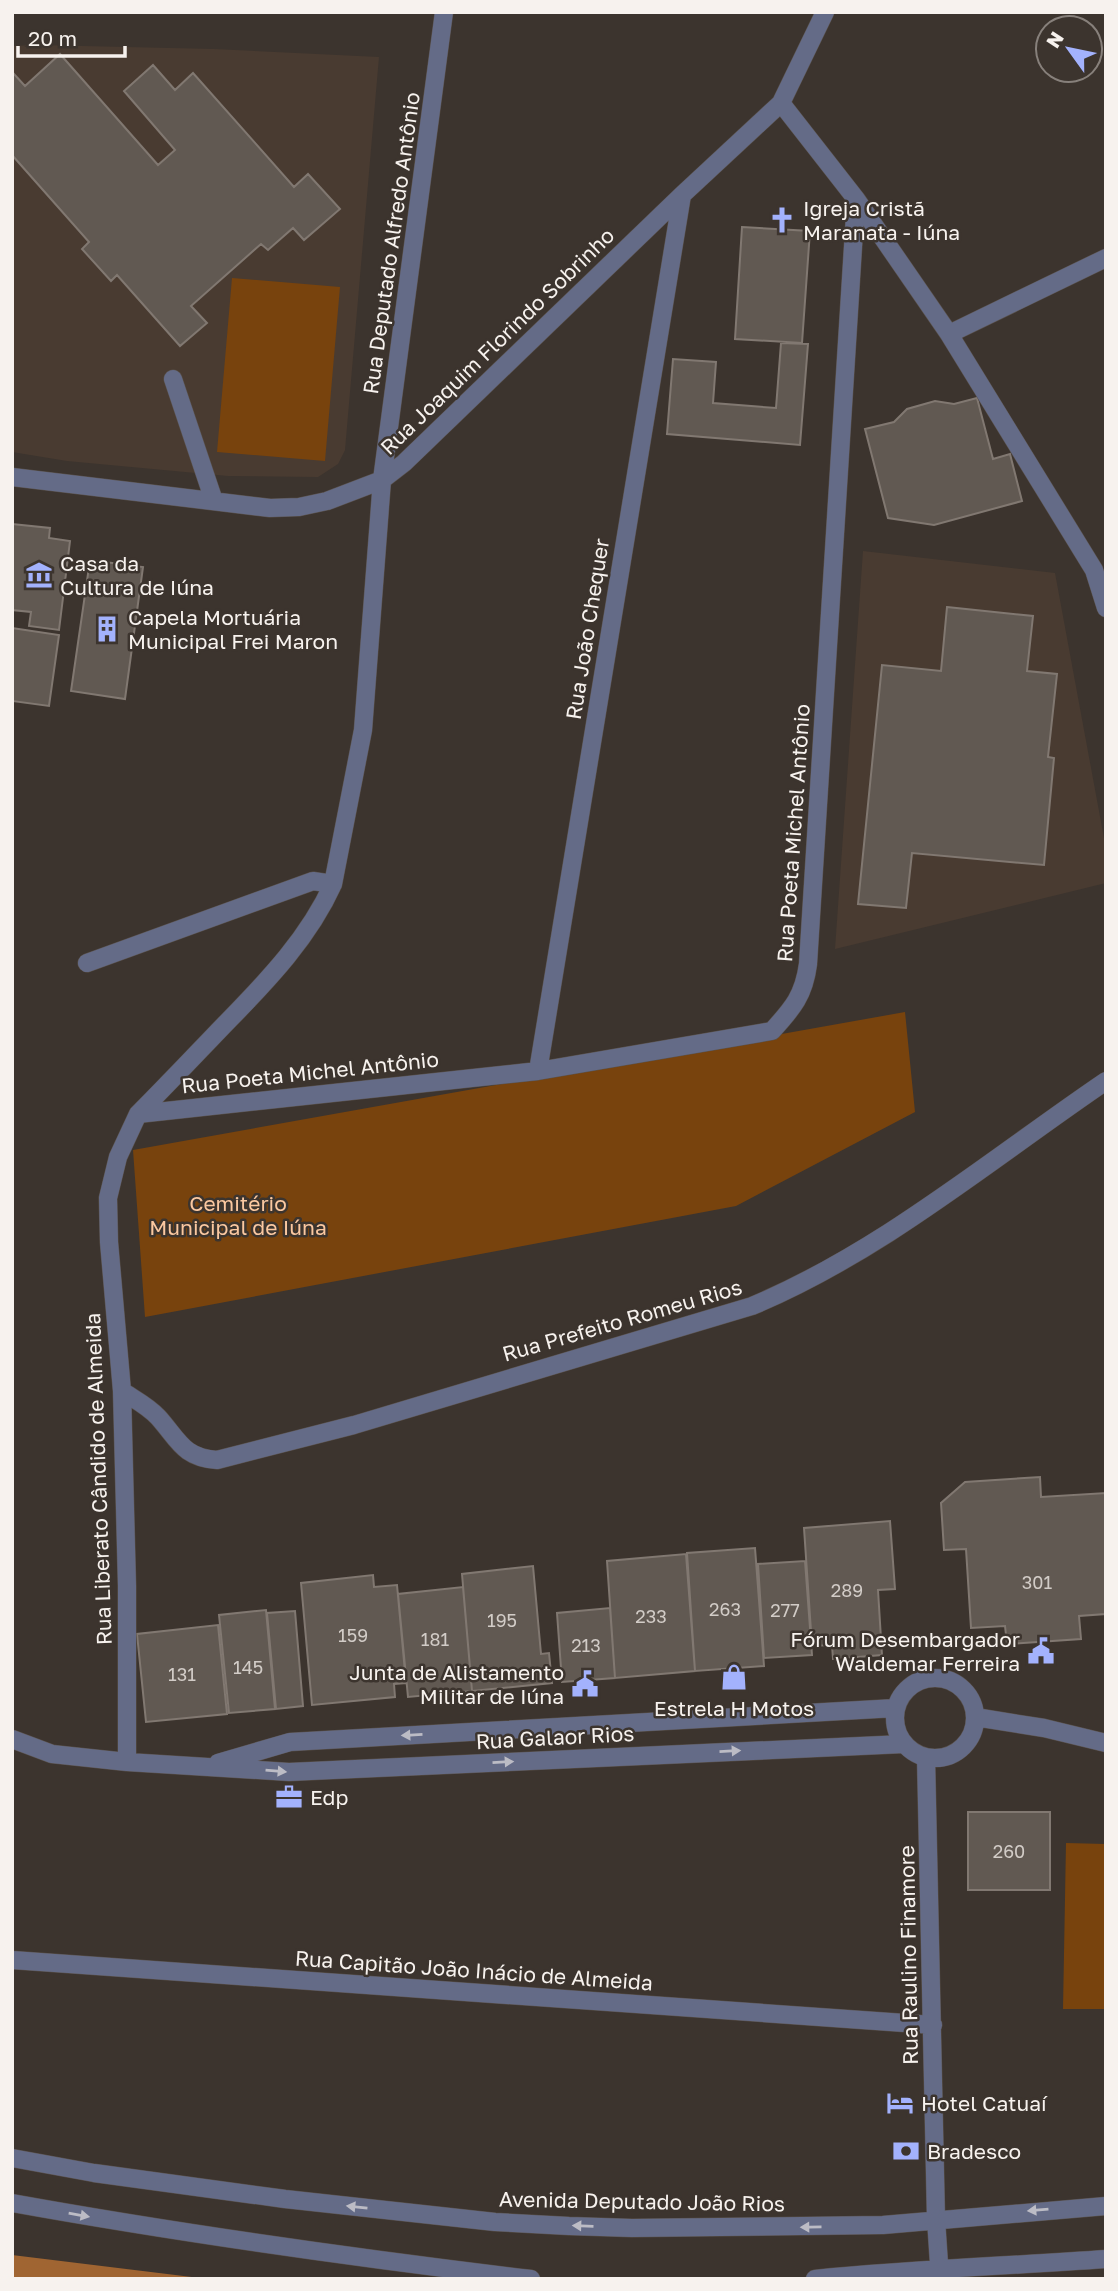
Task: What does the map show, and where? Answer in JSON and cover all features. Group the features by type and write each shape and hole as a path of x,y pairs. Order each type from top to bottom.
{"street":[{"name":"Rua Deputado Alfredo Antônio","path":"382,480 444,12"},
{"name":"Rua Joaquim Florindo Sobrinho","path":"12,477 270,508 327,501 382,480 445,425 781,103 825,12"},
{"path":"781,103 856,199 949,334 1100,567 1106,608"},
{"name":"Rua João Chequer","path":"538,1071 682,195"},
{"name":"Rua Poeta Michel Antônio","path":"138,1114 538,1071 772,1031 799,998 806,985 856,199"},
{"path":"949,334 1106,258"},
{"path":"173,379 214,501"},
{"name":"Rua Liberato Cândido de Almeida","path":"127,1762 127,1599 122,1391 109,1242 108,1198 111,1176 138,1114 270,978 306,934 334,884 363,730 382,480"},
{"path":"87,963 313,881 334,884"},
{"name":"Rua Prefeito Romeu Rios","path":"122,1391 158,1417 190,1454 202,1459 217,1460 354,1425 752,1306 788,1291 856,1254 1106,1081"},
{"path":"933,1678 946,1679 957,1684 972,1704 975,1717 965,1744 954,1753 940,1757 926,1757 904,1744 897,1733 895,1721 901,1696 920,1680 933,1678"},
{"name":"Rua Galaor Rios","path":"208,1766 290,1742 896,1708"},
{"path":"975,1717 1044,1728 1106,1743"},
{"name":"Rua Galaor Rios","path":"12,1739 52,1754 127,1762 289,1772 904,1744"},
{"name":"Rua Raulino Finamore","path":"926,1757 939,2275"},
{"name":"Rua Capitão João Inácio de Almeida","path":"12,1961 933,2025"},
{"name":"Avenida Deputado João Rios","path":"12,2158 93,2174 495,2222 632,2228 883,2225 1106,2206"},
{"path":"12,2203 127,2224 384,2262 531,2279"},
{"path":"815,2279 888,2272 939,2275 1106,2259"}],"shaded area":[{"path":"12,46 214,49 379,57 345,450 338,464 318,477 228,476 67,461 12,452"},
{"path":"863,551 1055,573 1106,849 1106,883 835,949"},
{"path":"12,2255 208,2279 12,2279"}],"green space":[{"path":"232,278 340,287 325,461 217,452"},
{"name":"Cemitério Municipal de Iúna","path":"905,1012 915,1112 736,1206 145,1317 133,1150"},
{"path":"1066,1843 1106,1844 1106,2009 1063,2009"}],"building":[{"path":"60,54 158,165 175,150 124,91 153,65 175,90 193,73 294,187 308,174 340,209 304,240 293,228 268,250 261,244 191,306 207,323 180,346 117,275 111,281 82,249 89,242 12,155 12,76 14,74 25,86"},
{"path":"742,227 810,231 802,343 735,339"},
{"path":"781,343 808,344 800,445 667,434 673,359 716,362 713,403 776,408"},
{"path":"977,398 993,459 1010,454 1022,501 934,525 888,518 865,429 894,422 907,409 935,401 954,404"},
{"name":"Casa da Cultura de Iúna","path":"12,524 50,528 49,538 70,541 59,630 29,626 31,612 12,610"},
{"name":"Capela Mortuária Municipal Frei Maron","path":"90,560 143,567 125,699 71,691"},
{"path":"947,607 1033,616 1027,671 1057,674 1048,757 1054,758 1044,865 912,853 906,908 858,904 882,665 941,671"},
{"path":"12,628 59,635 49,706 12,701"},
{"path":"1040,1477 1041,1497 1106,1493 1106,1614 1079,1616 1081,1639 1007,1644 1005,1626 971,1628 966,1549 944,1550 941,1503 965,1482"},
{"path":"890,1521 895,1589 878,1590 882,1655 833,1659 832,1645 812,1646 804,1528"},
{"path":"755,1548 764,1666 695,1671 687,1553"},
{"path":"686,1554 695,1671 615,1678 607,1561"},
{"path":"805,1561 812,1655 764,1658 758,1564"},
{"path":"533,1566 541,1654 549,1653 552,1683 472,1691 462,1574"},
{"path":"373,1575 374,1587 397,1585 406,1683 394,1684 395,1697 312,1705 301,1583"},
{"path":"463,1587 472,1691 408,1697 398,1594"},
{"path":"610,1608 615,1678 562,1682 557,1613"},
{"path":"266,1610 275,1709 229,1713 219,1615"},
{"path":"295,1611 303,1706 276,1709 267,1613"},
{"path":"218,1625 227,1714 146,1722 137,1634"},
{"path":"968,1812 1050,1812 1050,1890 968,1890"}],"place":[{"name":"Igreja Cristã Maranata - Iúna","path":"782,220"},
{"name":"Casa da Cultura de Iúna","path":"39,575"},
{"name":"Capela Mortuária Municipal Frei Maron","path":"107,629"},
{"name":"Fórum Desembargador Waldemar Ferreira","path":"1041,1651"},
{"name":"Estrela H Motos","path":"734,1677"},
{"name":"Junta de Alistamento Militar de Iúna","path":"585,1684"},
{"name":"Edp","path":"289,1797"},
{"name":"Hotel Catuaí","path":"900,2103"},
{"name":"Bradesco","path":"906,2151"}]}
